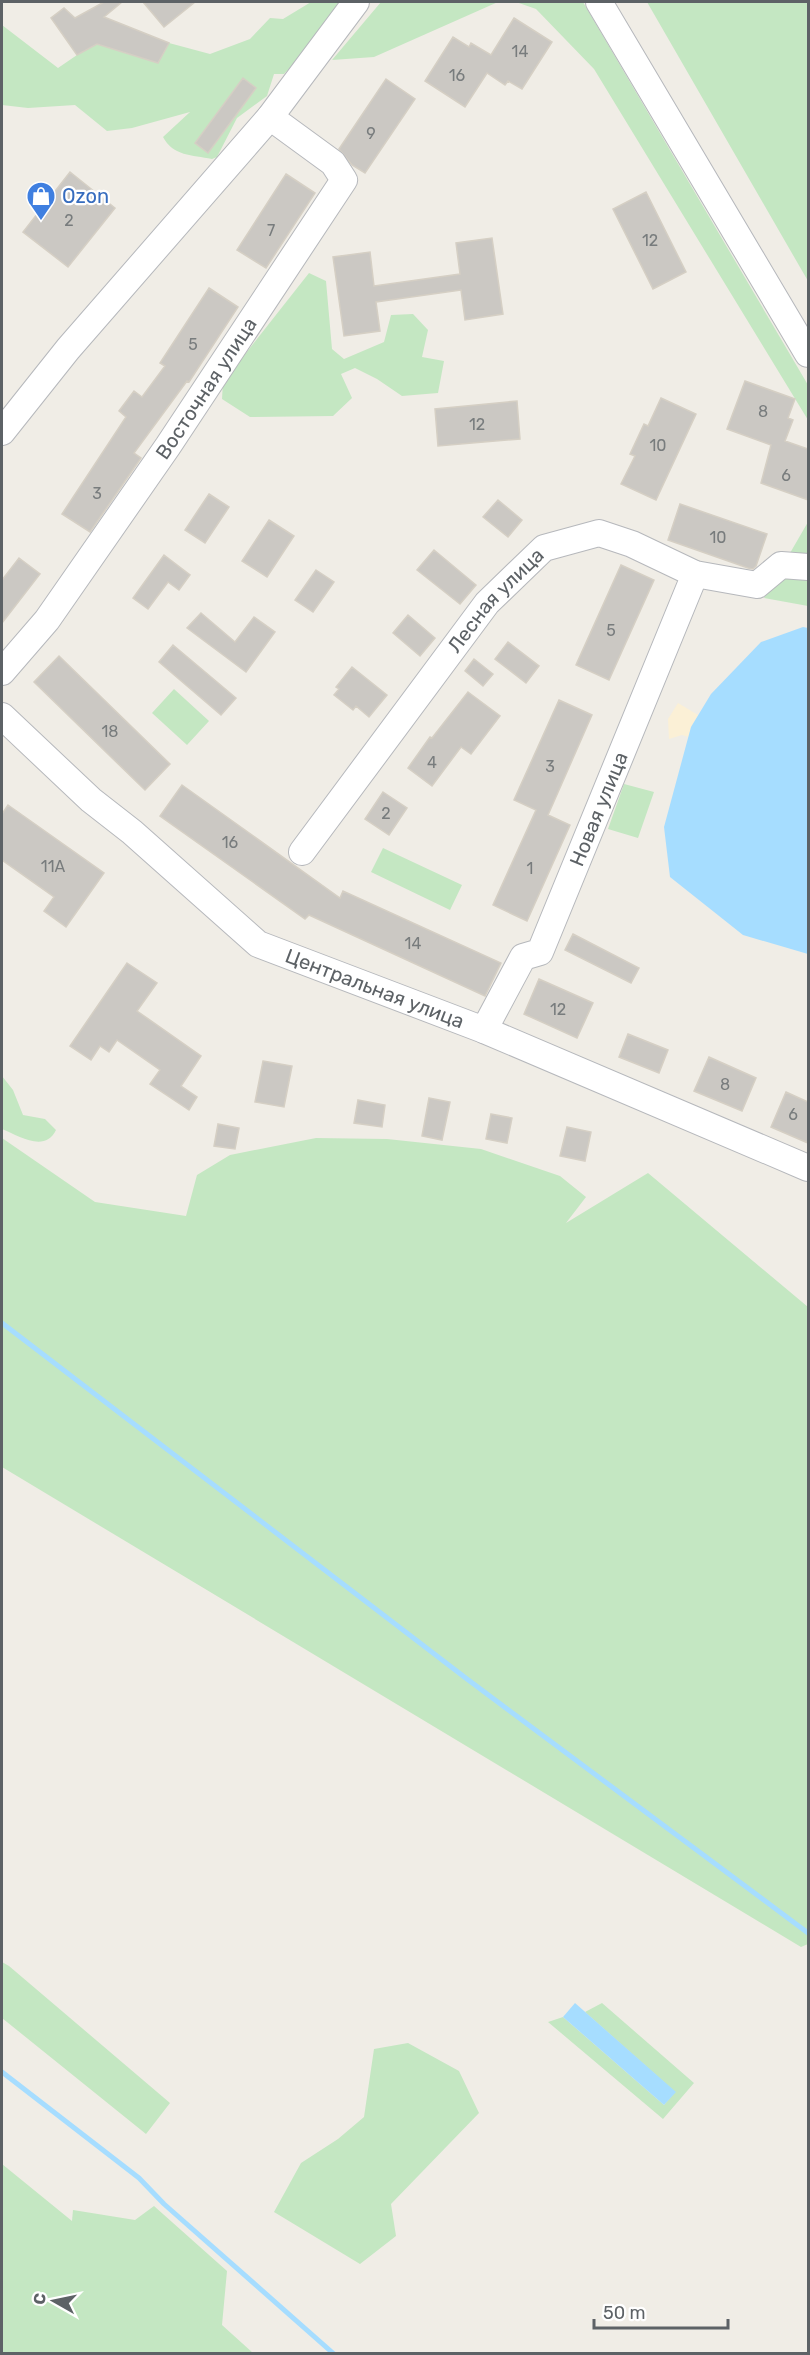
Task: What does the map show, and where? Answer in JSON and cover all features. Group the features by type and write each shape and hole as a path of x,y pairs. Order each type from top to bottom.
{"street":[{"path":"2,432 68,349 270,117 356,2"},
{"path":"599,2 808,354"},
{"name":"Восточная улица","path":"2,672 54,610 168,446 344,180 333,163 270,117"},
{"name":"Лесная улица","path":"302,852 487,603 544,548 599,533 632,544 695,574 757,585 781,565 808,567"},
{"name":"Новая улица","path":"484,1030 523,957 540,952 695,574"},
{"name":"Центральная улица","path":"2,716 91,800 132,832 258,944 484,1030 808,1168"}],"green space":[{"path":"311,2 341,2 341,13 284,74 274,74 267,96 237,118 217,157 212,159 178,151 172,148 163,137 190,112 132,128 107,131 75,105 28,108 2,105 2,25 58,68 97,44 158,62 169,43 210,54 250,39 270,18 283,19","holes":["243,78 256,88 208,153 195,143"]},
{"path":"381,2 498,2 374,57 332,60"},
{"path":"516,2 583,2 808,385 808,420 594,69 536,9"},
{"path":"647,2 808,2 808,281"},
{"path":"309,273 326,281 332,349 344,359 384,342 391,315 413,314 428,330 422,357 444,361 438,393 402,396 377,379 355,368 341,374 352,398 333,416 250,417 222,399 223,382"},
{"path":"808,522 808,606 764,598"},
{"path":"174,689 209,721 187,745 152,713"},
{"path":"624,784 654,792 638,838 608,829"},
{"path":"383,848 462,885 450,910 371,872"},
{"path":"2,1076 13,1090 23,1115 45,1119 56,1130 51,1137 45,1141 31,1141 2,1129"},
{"path":"2,1138 95,1202 186,1216 197,1175 230,1155 316,1138 387,1139 481,1149 560,1176 586,1197 566,1223 648,1173 808,1307 808,1944 801,1947 2,1467"},
{"path":"2,1962 170,2103 146,2134 2,2018"},
{"path":"602,2003 694,2083 663,2119 548,2022 563,2017 664,2105 675,2092 585,2012"},
{"path":"408,2043 459,2071 479,2113 391,2204 396,2236 360,2264 274,2212 301,2163 338,2139 364,2117 374,2049"},
{"path":"2,2164 72,2221 73,2210 135,2220 154,2206 227,2271 222,2325 253,2353 2,2353"}],"sand":[{"path":"678,703 698,715 691,727 689,737 682,735 669,739 668,719"}],"water":[{"path":"803,627 808,628 808,954 743,935 670,877 664,827 691,727 711,694 761,642"},
{"path":"575,2003 676,2092 664,2105 563,2017"}],"building":[{"path":"104,2 122,2 104,17 169,43 158,63 97,44 77,55 51,18 64,8 75,18"},
{"path":"143,2 195,2 164,27"},
{"path":"514,18 552,42 522,89 508,81 505,85 487,73 465,107 425,81 453,37 469,47 471,43 491,55"},
{"path":"243,78 256,88 208,153 195,143"},
{"path":"386,79 415,99 365,173 352,165 339,149"},
{"path":"70,172 115,208 68,267 23,232"},
{"path":"286,174 315,193 266,268 237,250"},
{"path":"646,192 686,272 653,289 613,209"},
{"path":"492,238 503,314 465,320 461,290 376,302 380,331 344,336 333,257 370,252 374,286 460,274 456,243"},
{"path":"209,288 238,307 189,382 187,381 134,453 141,458 90,532 62,514 126,417 119,411 134,391 142,397 165,366 160,363"},
{"path":"745,381 795,399 788,418 793,420 785,441 808,449 808,500 761,483 771,445 727,429"},
{"path":"661,398 696,414 656,500 621,484 635,456 630,454 644,424 648,426"},
{"path":"517,401 520,439 438,446 435,409"},
{"path":"209,494 229,507 205,543 185,530"},
{"path":"498,500 522,520 508,537 483,517"},
{"path":"680,504 767,534 756,566 753,569 748,568 668,540"},
{"path":"269,520 294,536 267,577 242,561"},
{"path":"434,550 476,585 460,604 417,570"},
{"path":"164,555 190,575 179,590 168,582 148,609 133,598"},
{"path":"19,558 40,574 2,623 2,580"},
{"path":"621,565 654,580 609,680 576,665"},
{"path":"316,570 334,582 313,612 295,600"},
{"path":"201,613 235,642 254,617 275,632 246,672 187,628"},
{"path":"408,615 435,638 420,656 393,633"},
{"path":"508,642 539,666 526,683 495,659"},
{"path":"173,645 236,698 221,715 159,662"},
{"path":"59,656 170,764 145,790 34,682"},
{"path":"474,659 493,674 483,686 465,671"},
{"path":"352,667 387,695 369,717 356,706 353,710 334,695 339,689 336,687"},
{"path":"468,692 500,716 471,754 461,747 432,786 408,768 430,737 432,738"},
{"path":"559,700 592,715 548,815 570,825 527,921 493,905 536,810 514,800"},
{"path":"182,785 340,898 343,891 501,963 485,996 309,915 305,919 160,816"},
{"path":"383,792 407,808 389,835 365,819"},
{"path":"8,805 104,873 66,927 44,911 54,897 2,860 2,814"},
{"path":"573,934 639,968 631,983 565,950"},
{"path":"127,963 157,983 137,1011 201,1056 181,1086 197,1097 189,1110 150,1084 160,1070 117,1040 109,1052 100,1046 91,1060 70,1046"},
{"path":"539,979 593,1003 577,1038 524,1014"},
{"path":"628,1034 668,1050 659,1073 619,1057"},
{"path":"709,1057 756,1078 742,1111 694,1091"},
{"path":"263,1061 292,1066 284,1107 255,1102"},
{"path":"786,1092 808,1102 808,1143 771,1127"},
{"path":"429,1098 450,1102 442,1140 422,1136"},
{"path":"358,1100 385,1105 382,1127 354,1123"},
{"path":"491,1114 512,1118 507,1143 486,1139"},
{"path":"218,1124 239,1128 235,1149 214,1146"},
{"path":"567,1127 591,1132 585,1161 560,1156"}],"waterway":[{"path":"2,1323 467,1679 808,1933"},
{"path":"2,2072 139,2178 164,2204 334,2354"}],"place":[{"name":"Ozon","path":"41,222"}]}
